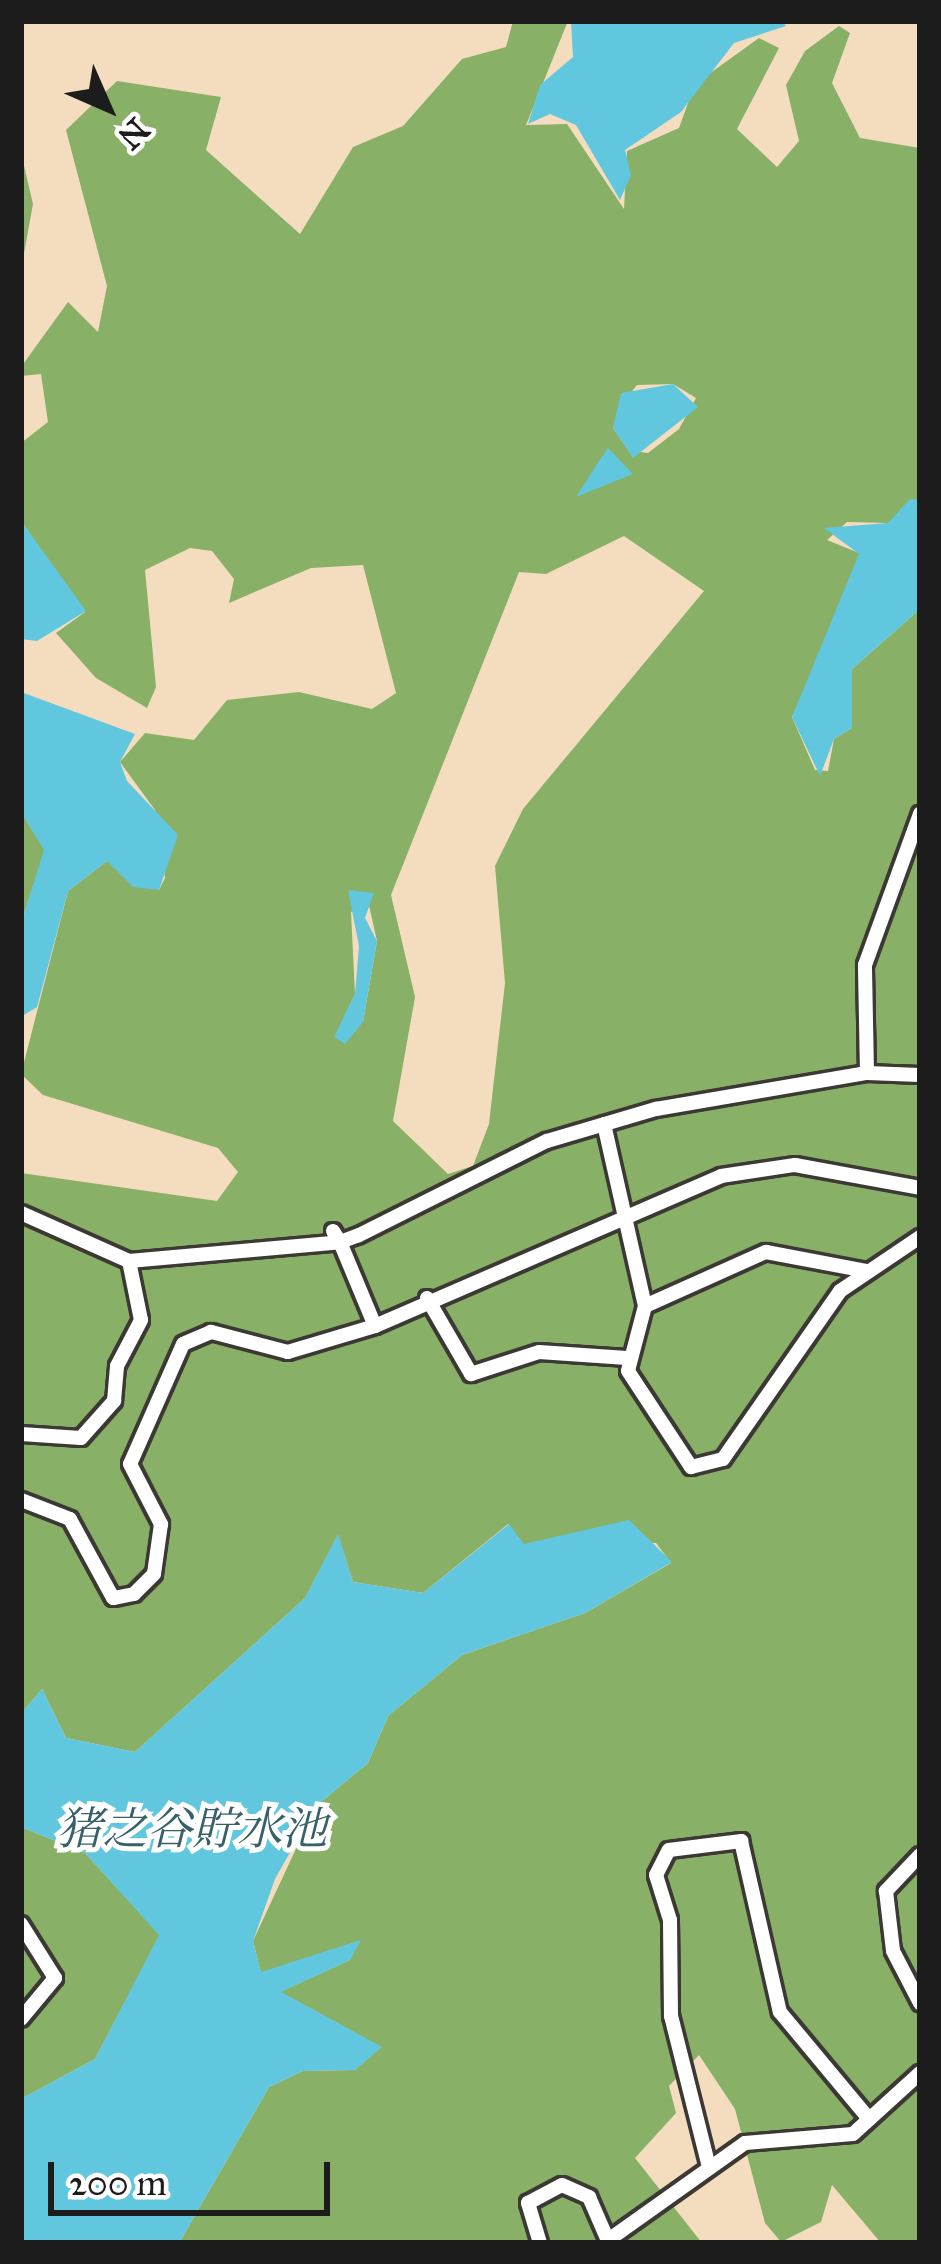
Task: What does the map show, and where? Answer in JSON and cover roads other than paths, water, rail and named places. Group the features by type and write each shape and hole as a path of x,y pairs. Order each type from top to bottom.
{"street":[{"path":"867,1073 865,964 920,814"},
{"path":"21,1213 129,1261 337,1237 604,1124 867,1073 920,1075"},
{"path":"604,1124 627,1208 645,1306 627,1358 675,1453 712,1466 840,1291 920,1237"},
{"path":"21,1500 70,1519 113,1598 134,1594 154,1574 161,1523 130,1464 183,1343 211,1332 288,1352 375,1326 627,1208 762,1167 920,1188"},
{"path":"337,1237 375,1326"},
{"path":"645,1306 766,1252 867,1271"},
{"path":"21,1435 81,1438 115,1401 116,1366 141,1320 129,1261"},
{"path":"427,1298 471,1374 539,1352 627,1358"},
{"path":"709,2167 670,2016 670,1920 656,1875 669,1850 741,1841 780,2012 869,2119"},
{"path":"920,1855 886,1891 893,1951 920,2002"},
{"path":"21,1924 55,1978 21,2019"},
{"path":"540,2243 528,2203 562,2185 589,2197 608,2242 709,2167 764,2135 841,2137 869,2119 920,2073"}],"water":[{"path":"571,21 782,21 786,26 734,43 681,112 625,150 631,175 620,200 576,125 550,114 528,124 540,85 573,57"},
{"path":"673,384 698,407 633,458 613,428 621,393"},
{"path":"608,448 633,474 576,497 599,461"},
{"path":"910,499 920,500 920,609 852,669 852,728 834,739 820,776 792,717 859,554 824,528 888,523"},
{"path":"21,521 86,611 37,641 21,639"},
{"path":"21,692 135,734 120,762 127,781 178,835 159,890 133,887 107,861 68,891 37,1007 24,1015 24,914 44,850 21,812"},
{"path":"348,890 374,893 365,918 377,941 363,1022 345,1044 334,1037 355,994 359,946"},
{"name":"猪之谷貯水池","path":"629,1520 672,1562 585,1613 462,1655 388,1716 368,1763 316,1806 275,1879 253,1941 261,1972 361,1940 350,1960 281,1992 382,2047 355,2070 303,2071 269,2087 179,2243 21,2243 21,2099 95,2059 159,1935 85,1853 21,1827 21,1714 42,1689 66,1738 135,1752 305,1598 338,1534 353,1582 423,1593 509,1524 524,1544"}]}
